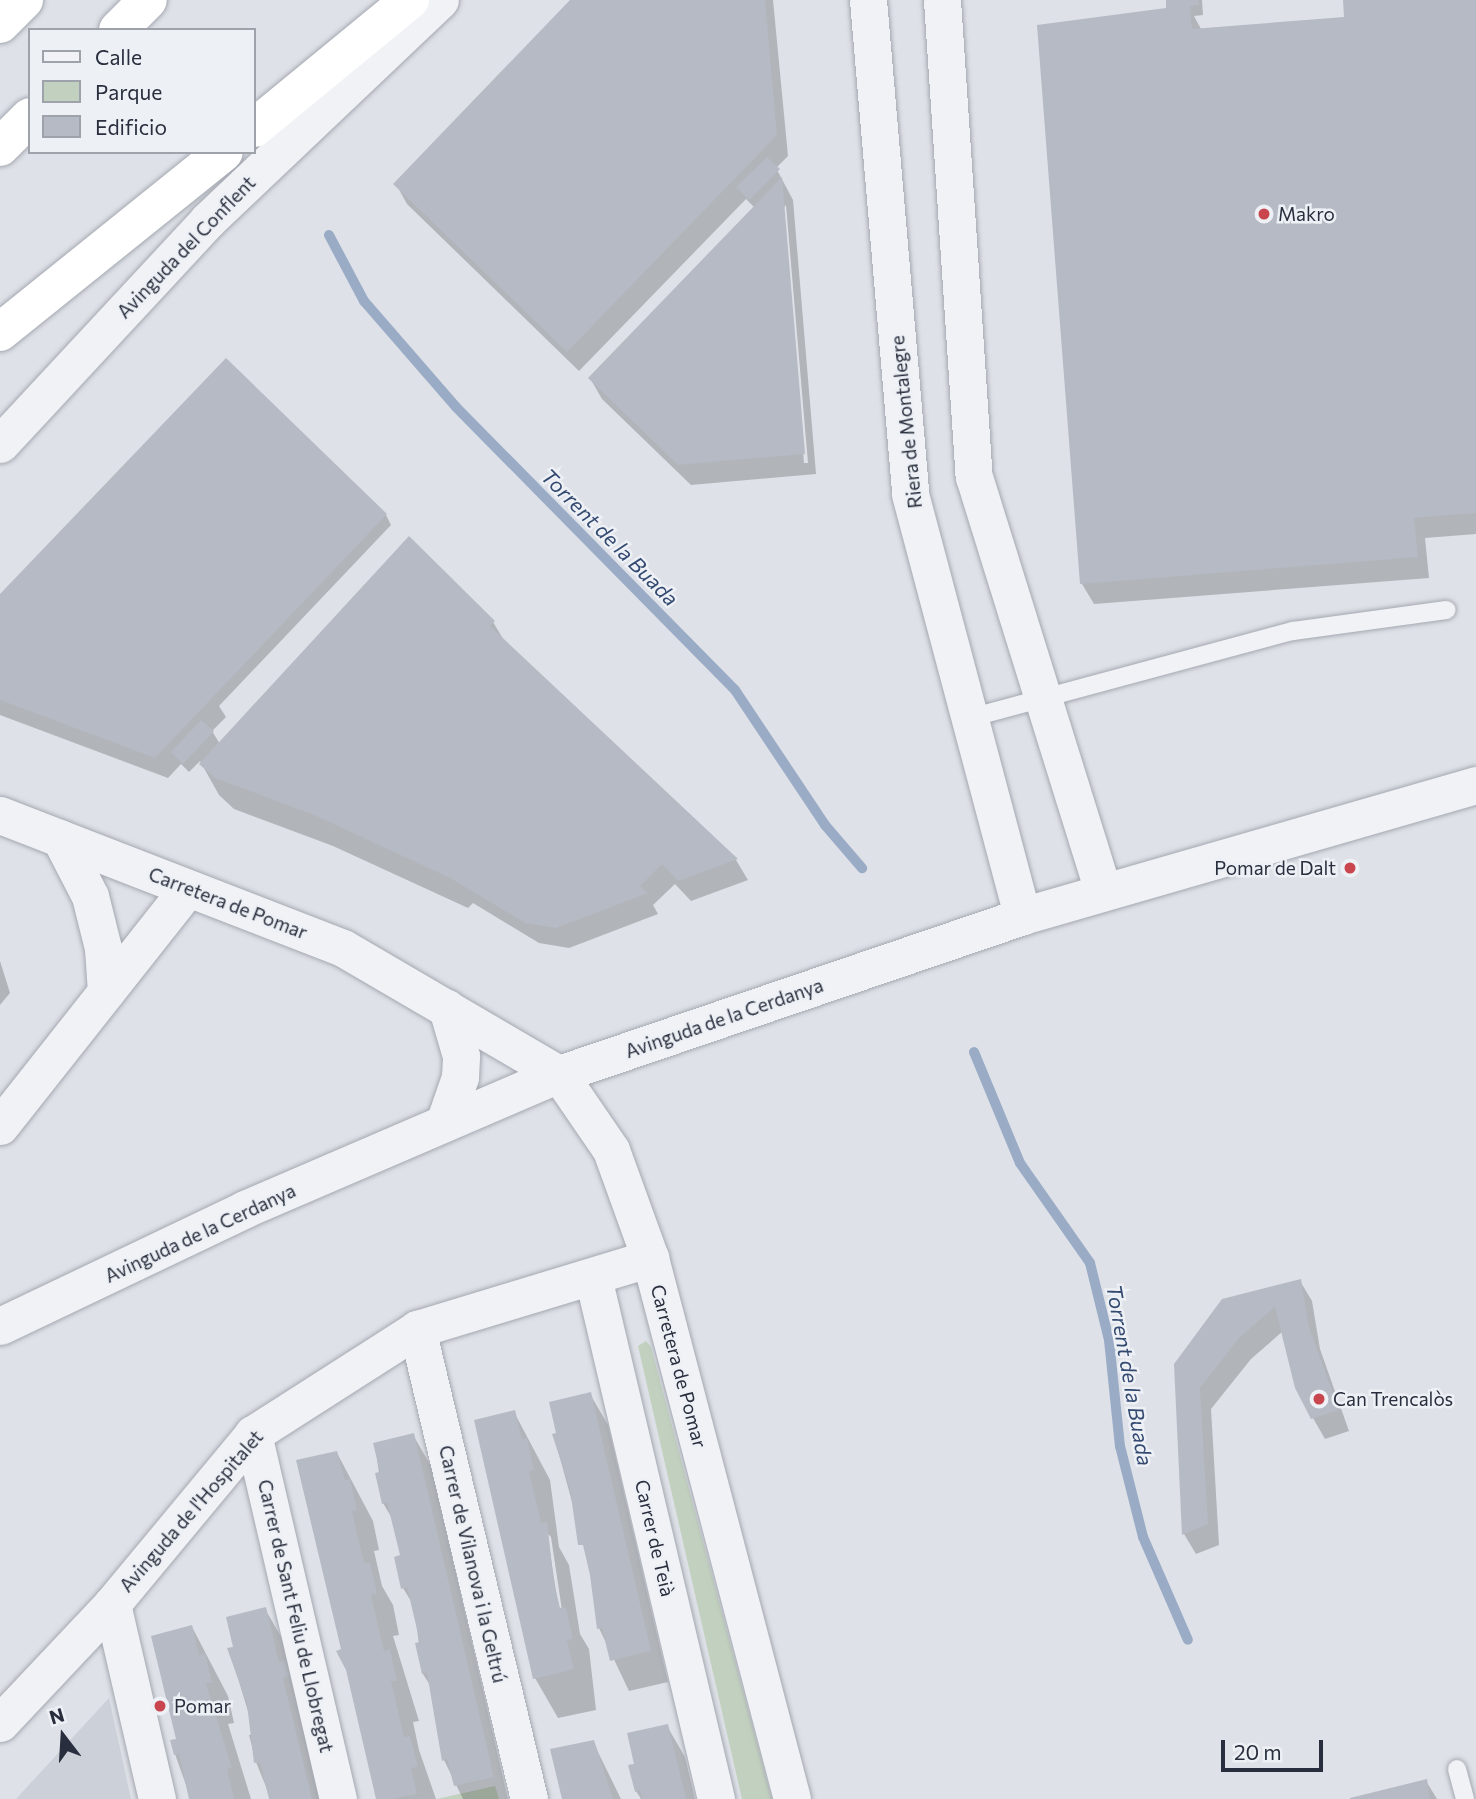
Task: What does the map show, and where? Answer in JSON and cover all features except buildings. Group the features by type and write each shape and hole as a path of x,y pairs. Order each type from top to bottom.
{"highway":[{"path":"0,24 24,0"},
{"path":"120,28 148,0"},
{"path":"256,126 410,0"},
{"path":"0,147 28,119"},
{"path":"0,332 222,154"}],"street":[{"name":"Avinguda del Conflent","path":"0,444 207,221 440,0"},
{"name":"Riera de Montalegre","path":"868,0 910,494 966,719 1022,916"},
{"path":"942,0 974,477 1103,891"},
{"name":"Avinguda de la Cerdanya","path":"0,1326 245,1209 559,1074 1022,916 1476,785"},
{"name":"Carretera de Pomar","path":"0,815 343,948 559,1074 611,1150 650,1258 792,1799"},
{"path":"60,838 90,897 103,948 106,992"},
{"path":"0,1126 188,888"},
{"path":"444,1123 460,1077 461,1056 447,1009"},
{"name":"Avinguda de l'Hospitalet","path":"0,1723 111,1604 253,1434 417,1329 650,1258"},
{"name":"Carrer de Teià","path":"593,1277 716,1799"},
{"name":"Carrer de Vilanova i la Geltrú","path":"417,1329 529,1799"},
{"name":"Carrer de Sant Feliu de Llobregat","path":"253,1434 338,1799"},
{"path":"111,1604 157,1799"}],"lane":[{"path":"966,719 1042,695 1293,631 1447,610"},
{"path":"1457,1769 1465,1799"}],"shaded area":[{"path":"109,1698 131,1799 16,1799"}],"green space":[{"path":"646,1341 651,1347 772,1799 742,1799 638,1346"},
{"path":"495,1786 499,1799 437,1799"}],"waterway":[{"name":"Torrent de la Buada","path":"329,235 364,301 456,407 735,690 825,825 862,868"},
{"name":"Torrent de la Buada","path":"974,1052 1020,1163 1090,1263 1109,1340 1120,1446 1143,1537 1188,1640"}],"place":[{"name":"Makro","path":"1264,214"},
{"name":"Pomar de Dalt","path":"1350,868"},
{"name":"Can Trencalòs","path":"1319,1399"},
{"name":"Pomar","path":"160,1706"}]}
